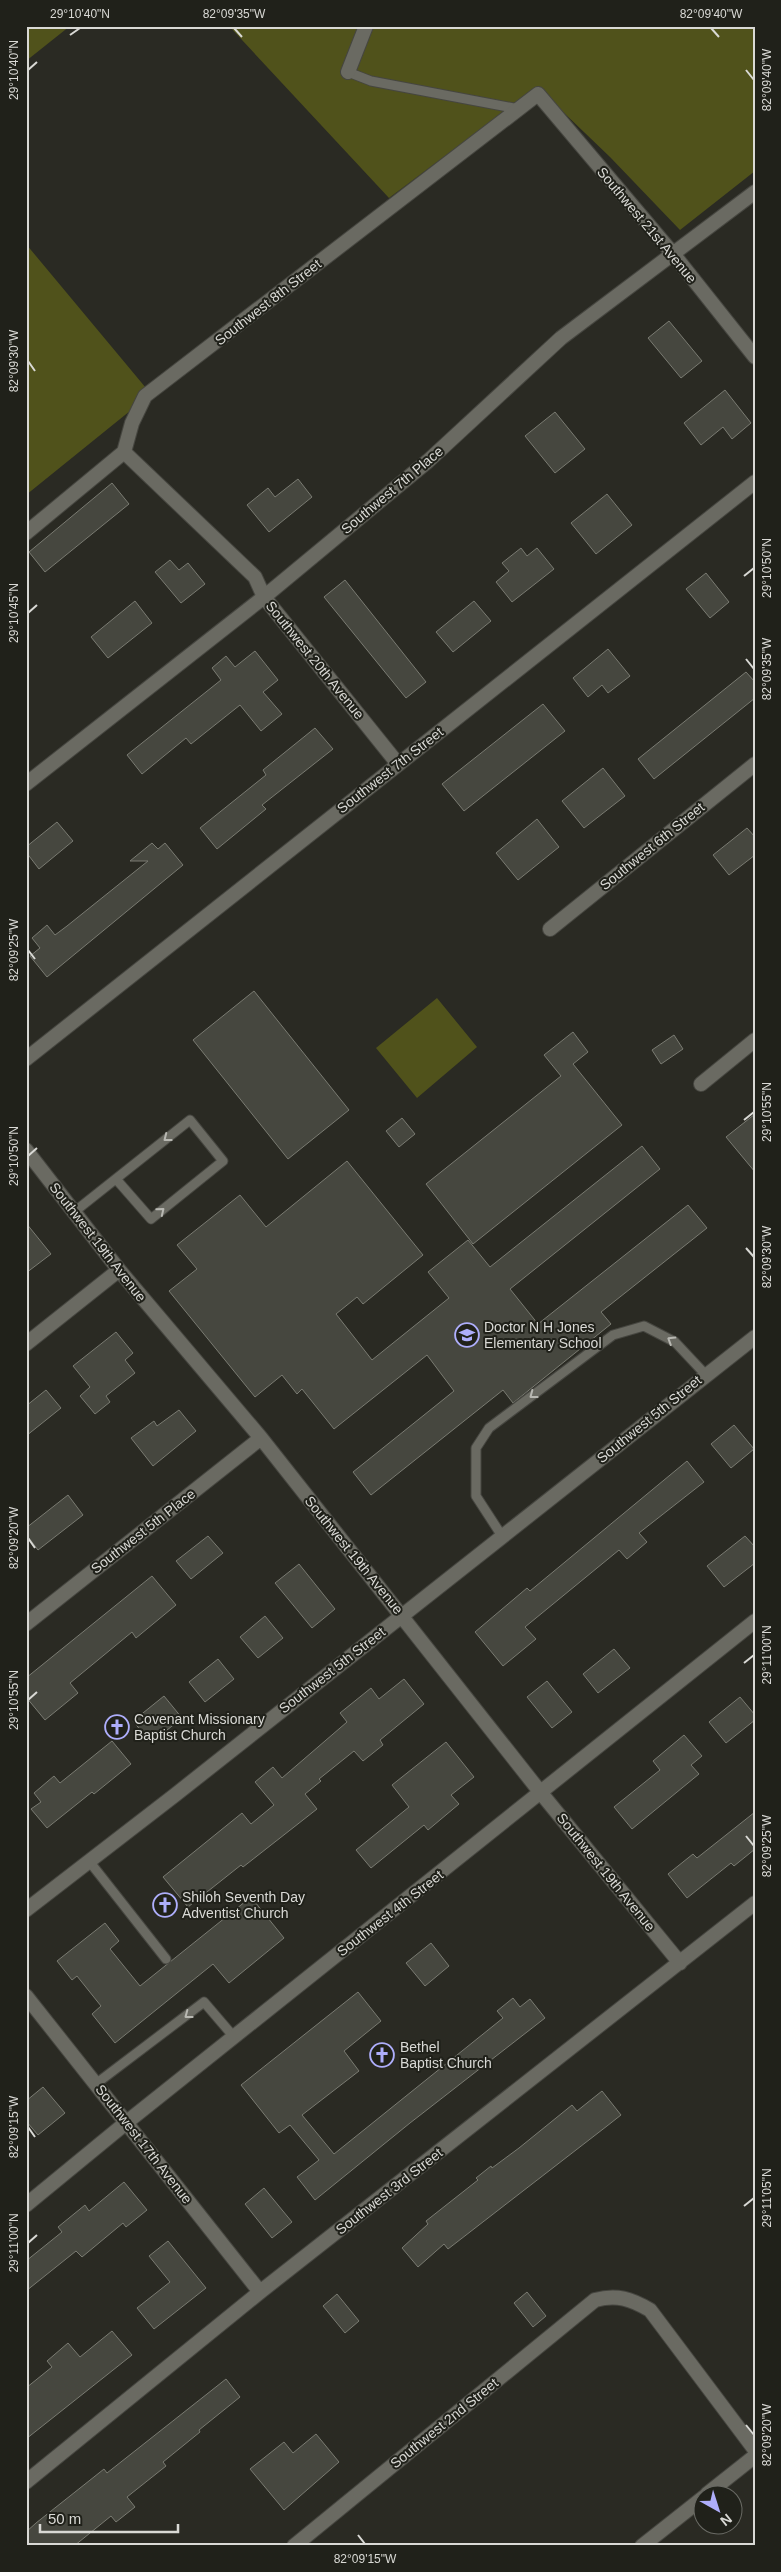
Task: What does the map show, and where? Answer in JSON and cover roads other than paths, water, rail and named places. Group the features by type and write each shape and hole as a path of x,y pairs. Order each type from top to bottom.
{"street":[{"path":"348,72 366,26"},
{"name":"Southwest 8th Street","path":"124,452 132,423 145,396 538,94"},
{"name":"Southwest 21st Avenue","path":"538,94 674,255 755,357"},
{"name":"Southwest 7th Place","path":"26,784 264,597 428,461 561,338 674,255 755,192"},
{"path":"26,533 124,452"},
{"name":"Southwest 20th Avenue","path":"124,452 255,577 264,597 398,764"},
{"name":"Southwest 7th Street","path":"26,1059 755,482"},
{"name":"Southwest 6th Street","path":"550,928 755,764"},
{"path":"700,1084 755,1040"},
{"name":"Southwest 19th Avenue","path":"26,1150 119,1270 261,1438 541,1793 680,1962"},
{"path":"26,1344 119,1270"},
{"name":"Southwest 5th Street","path":"26,1910 755,1337"},
{"name":"Southwest 5th Place","path":"26,1624 261,1438"},
{"name":"Southwest 4th Street","path":"26,2205 127,2122 755,1622"},
{"name":"Southwest 3rd Street","path":"26,2482 260,2292 755,1903"},
{"name":"Southwest 17th Avenue","path":"26,1996 97,2083 260,2292"},
{"name":"Southwest 2nd Street","path":"294,2546 595,2300 611,2296 630,2299 650,2310 755,2450"},
{"path":"720,2484 755,2456"},
{"path":"642,2546 694,2505"}],"lane":[{"path":"348,72 371,81 519,109"},
{"path":"74,1212 190,1120 224,1161 151,1219 116,1179"},
{"path":"502,1536 476,1496 476,1448 489,1428 613,1335 644,1326 675,1342 706,1374"},
{"path":"89,1862 166,1959"},
{"path":"97,2083 204,2002 234,2037"}],"place":[{"name":"Doctor N H Jones Elementary School","path":"467,1335"},
{"name":"Covenant Missionary Baptist Church","path":"117,1727"},
{"name":"Shiloh Seventh Day Adventist Church","path":"165,1905"},
{"name":"Bethel Baptist Church","path":"382,2055"}]}
